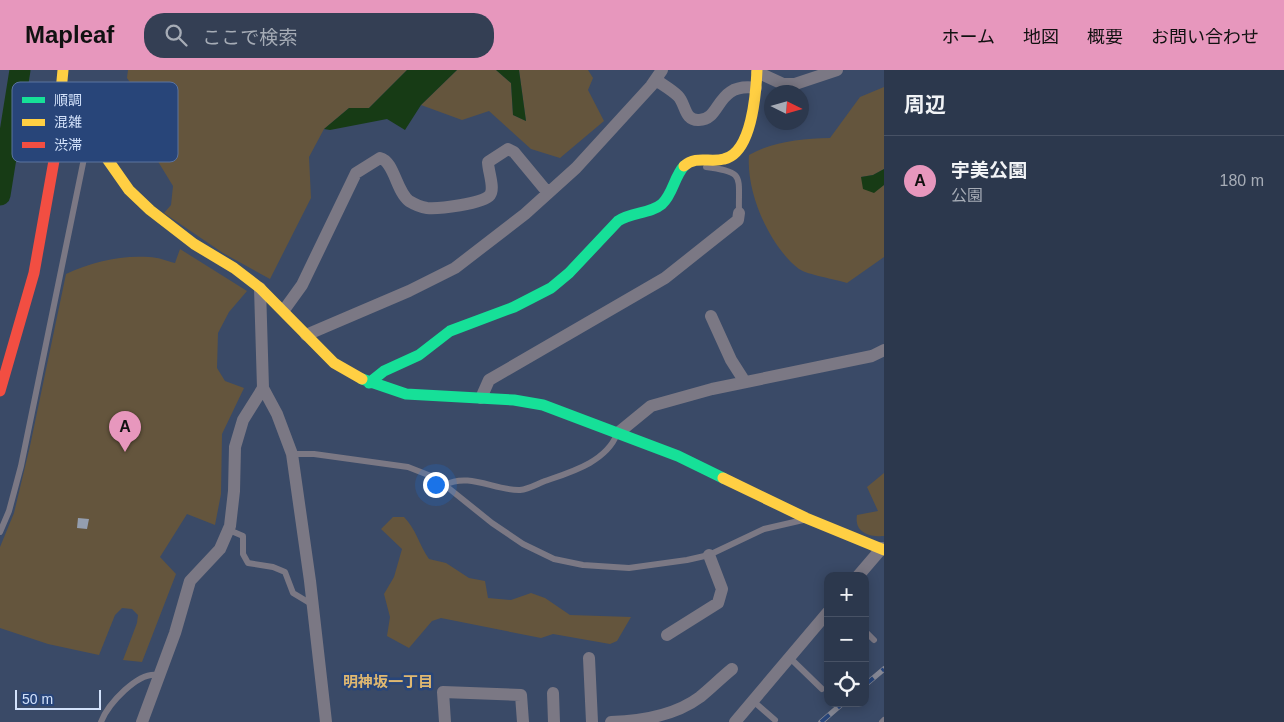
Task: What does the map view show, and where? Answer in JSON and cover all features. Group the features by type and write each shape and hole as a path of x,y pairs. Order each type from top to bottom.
{"street":[{"path":"369,383 377,374 389,366 421,354 436,338 500,312 551,288 619,220 660,205 686,163 726,159 735,154 742,146 752,115 757,71 783,84 796,84 825,76 837,70"},
{"path":"306,335 409,291 455,268 525,214 576,168 659,75 679,96 686,112 696,120 702,120 709,116 732,89 740,87 756,88"},
{"path":"284,310 302,285 356,173 380,158 384,159 389,165 400,193 417,205 427,208 484,200 490,195 492,189 488,162 508,149 514,152 548,193"},
{"path":"0,391 34,273 54,162"},
{"path":"109,162 129,190 150,210 194,244 234,268 260,288 284,310 334,363 369,383 406,394 481,398 543,405 678,456 806,518 883,549 862,572"},
{"path":"481,398 489,380 664,278 738,220 739,213"},
{"path":"260,288 263,388 280,421 292,454 313,605 326,722"},
{"path":"711,316 730,360 745,382"},
{"path":"618,433 651,406 745,382 872,356 884,350"},
{"path":"142,722 174,633 190,581 220,549 229,530 234,491 235,447 243,420 263,388"},
{"path":"667,635 718,603 722,589 709,555"},
{"path":"735,722 824,617"},
{"path":"589,658 592,722"},
{"path":"611,722 669,717 699,697 732,669"},
{"path":"445,722 443,692 521,694 523,722"},
{"path":"553,693 554,722"}],"lane":[{"path":"692,161 698,166 730,170 736,174 739,213"},
{"path":"0,532 9,511 21,466 83,162"},
{"path":"444,485 461,480 520,490 569,474 590,463 614,442 618,433"},
{"path":"292,454 314,454 408,467 436,478 492,524 524,544 554,559 583,565 629,568 709,555 764,530 799,522 806,518"},
{"path":"229,530 243,536 244,554 248,563 273,567 285,572 293,594 313,605"},
{"path":"869,635 874,640"},
{"path":"789,657 822,689"},
{"path":"101,722 106,709 143,676 150,673 158,675"},
{"path":"752,700 774,720"}],"shaded area":[{"path":"128,70 407,70 369,108 349,108 324,129 309,157 311,198 270,279 223,253 164,213 171,205 173,186 158,162 178,162 178,82 130,82 127,78"},
{"path":"407,70 457,70 421,105 405,130 387,119 330,130 324,129 349,108 369,108"},
{"path":"457,70 496,70 511,83 513,115 526,121 519,70 588,70 593,78 588,90 604,121 560,158 531,149 489,111 462,120 421,105"},
{"path":"496,70 519,70 526,121 513,115 511,83"},
{"path":"884,87 884,169 873,175 861,177 874,192 884,185 884,257 847,283 803,271 788,259 769,233 751,185 749,155 778,144 830,138 860,97"},
{"path":"884,169 884,185 874,193 863,189 861,177 873,175"},
{"path":"180,249 247,291 229,312 218,333 217,368 225,381 244,388 222,434 221,494 215,525 187,514 160,557 176,574 142,662 123,660 137,623 138,615 132,609 122,608 115,615 99,655 48,644 0,628 0,547 14,513 66,274 85,266 117,258 152,257 175,263"},
{"path":"884,473 884,536 873,536 861,530 858,526 857,515 878,511 867,487"},
{"path":"393,517 404,517 415,532 429,559 446,563 469,578 485,581 488,598 511,600 531,593 545,598 570,615 631,617 617,641 610,644 553,634 541,638 441,618 432,621 409,648 387,636 390,617 384,594 394,577 402,549 381,529"}],"building":[{"path":"78,518 89,519 87,529 77,528"}],"waterway":[{"path":"18,82 20,70"},
{"path":"0,195 12,120"}],"railway":[{"path":"869,682 884,669"},
{"path":"821,722 838,707"}],"traffic: fast":[{"path":"369,383 384,371 419,355 450,331 514,307 551,288 569,273 618,221 652,210 662,204 669,195 684,166"},
{"path":"362,379 406,394 514,400 543,405 678,456 723,478"}],"traffic: slow":[{"path":"62,82 63,70"},
{"path":"684,166 698,160 724,159 741,146 751,121 754,107 757,70"},
{"path":"109,162 129,190 150,210 194,244 234,268 260,288 334,363 362,379"},
{"path":"723,478 806,518 884,550"}],"traffic: jam":[{"path":"0,391 34,273 54,162"}],"place":[{"name":"宇美公園","path":"125,452"}],"district":[{"name":"明神坂一丁目","path":"388,681"}]}
